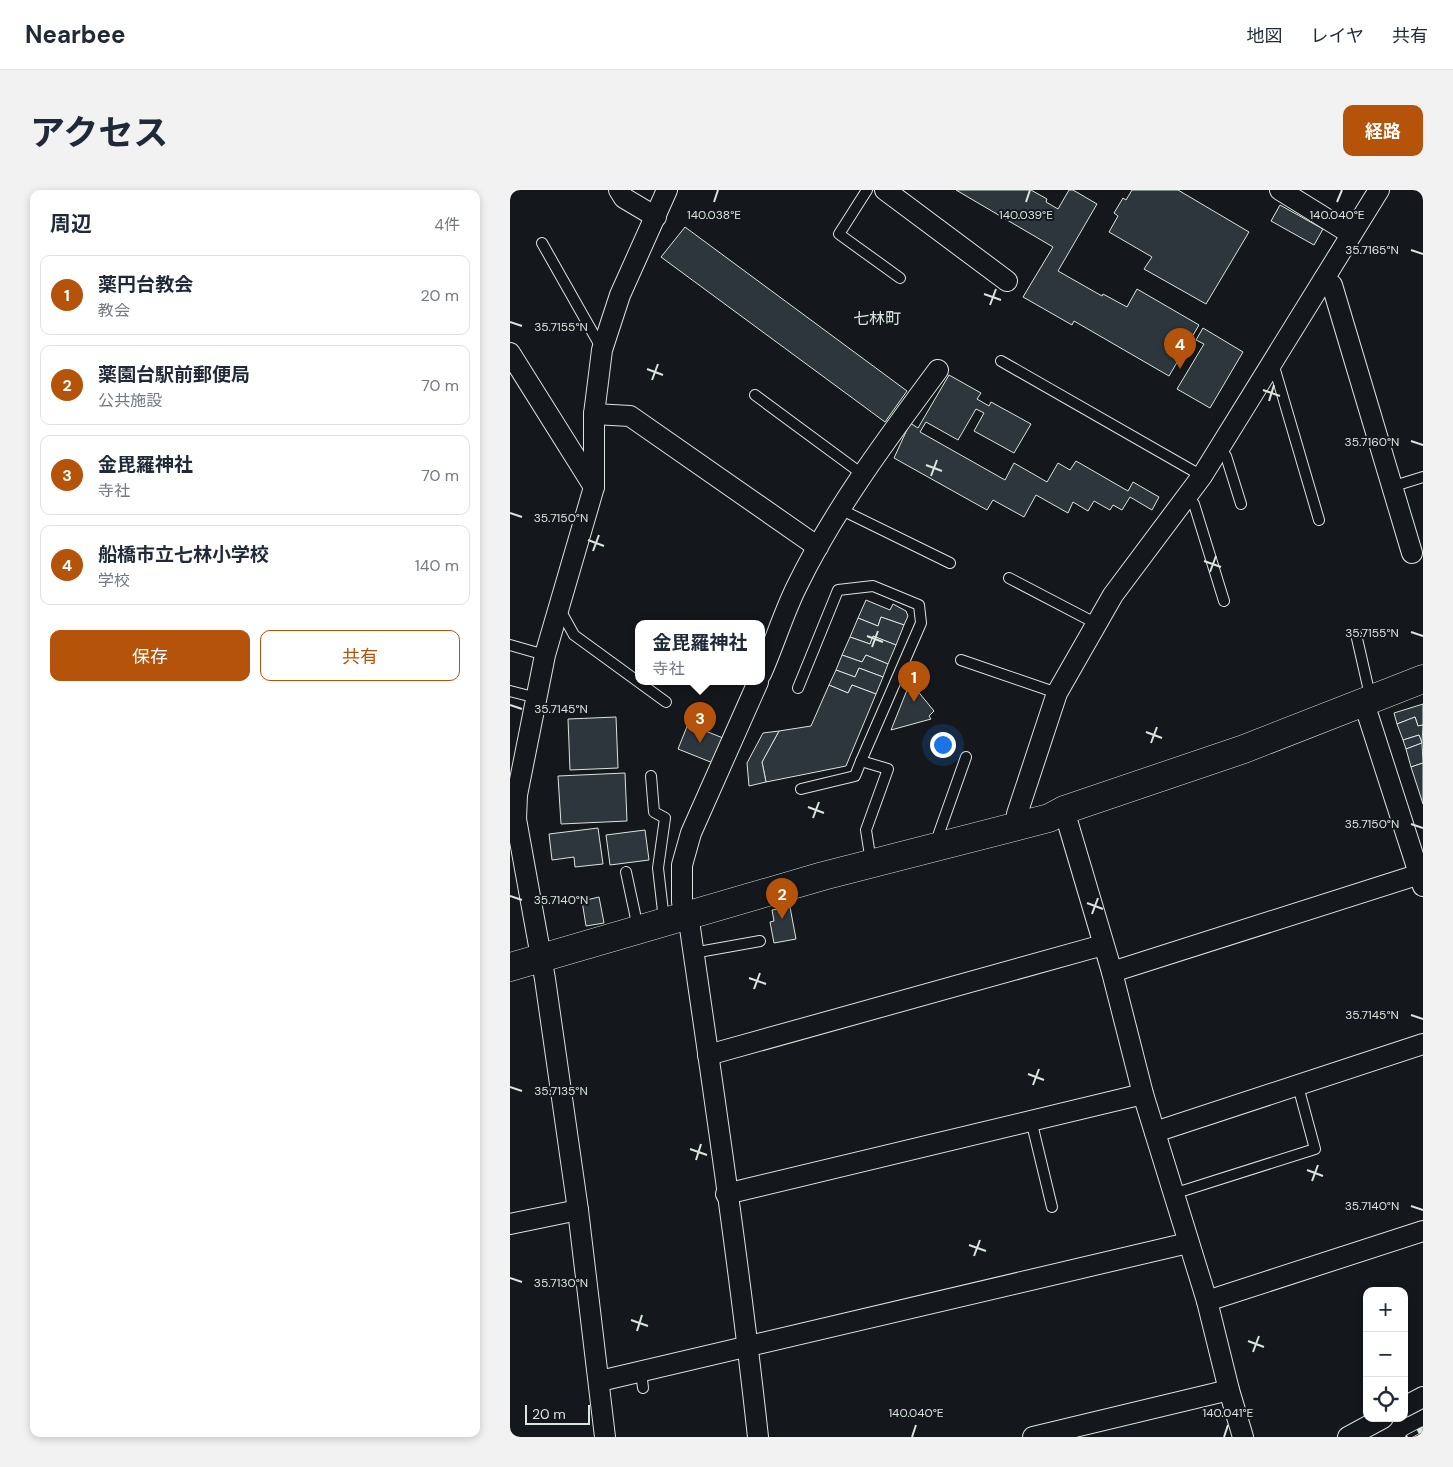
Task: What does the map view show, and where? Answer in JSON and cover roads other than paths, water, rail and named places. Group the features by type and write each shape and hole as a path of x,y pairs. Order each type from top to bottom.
{"street":[{"path":"619,190 624,198 656,217"},
{"path":"605,1437 600,1381 578,1210 542,958 516,819 517,795 546,655 594,487 594,414 602,350 620,295 656,217 666,190"},
{"path":"885,190 1007,281"},
{"path":"1280,190 1351,234"},
{"path":"1019,826 1017,814 1057,693 1113,595 1188,498 1379,190"},
{"path":"1324,279 1332,285 1412,553"},
{"path":"510,353 594,487"},
{"path":"765,661 796,587 840,509 862,474 938,370"},
{"path":"594,414 630,416 818,548"},
{"path":"510,966 871,863 1049,818 1064,810 1244,749 1423,679"},
{"path":"755,685 688,841 682,865 682,902 676,918 693,953 748,1346 758,1437"},
{"path":"1112,972 1421,880 1371,700"},
{"path":"1064,810 1112,972 1143,1094 1207,1301 1229,1390 1244,1437"},
{"path":"708,1056 1103,945"},
{"path":"1155,1132 1423,1044"},
{"path":"726,1194 1143,1094"},
{"path":"510,1224 578,1210"},
{"path":"1207,1301 1423,1232"},
{"path":"600,1381 642,1379 748,1346 1188,1243"},
{"path":"1033,1437 1229,1390"},
{"path":"1408,1405 1423,1397"},
{"path":"1348,1437 1376,1422"}],"lane":[{"path":"867,190 838,234 900,278"},
{"path":"542,243 602,350"},
{"path":"1002,360 1202,476"},
{"path":"1269,366 1275,370 1319,520"},
{"path":"755,395 862,474"},
{"path":"1218,451 1226,456 1241,504"},
{"path":"1391,487 1423,477"},
{"path":"1188,498 1194,504 1224,601"},
{"path":"840,509 950,564"},
{"path":"1009,578 1097,624"},
{"path":"798,688 838,590 873,586 919,605 921,623 855,776 800,789"},
{"path":"559,608 574,635 635,679"},
{"path":"1356,634 1371,700"},
{"path":"510,645 546,655"},
{"path":"961,660 1057,693"},
{"path":"643,685 666,702"},
{"path":"510,691 537,698"},
{"path":"942,846 939,833 966,757"},
{"path":"861,761 888,770 866,830 871,863"},
{"path":"651,776 654,812 665,818 658,868 676,918"},
{"path":"626,872 638,929"},
{"path":"693,953 760,941"},
{"path":"1173,1194 1315,1149 1298,1086"},
{"path":"1032,1120 1052,1207"}],"railway":[{"path":"1408,1437 1423,1429"}],"place":[{"name":"船橋市立七林小学校","path":"1180,369"},
{"name":"薬円台教会","path":"914,702"},
{"name":"金毘羅神社","path":"700,743"},
{"name":"薬園台駅前郵便局","path":"782,919"}],"district":[{"name":"七林町","path":"877,318"}]}
